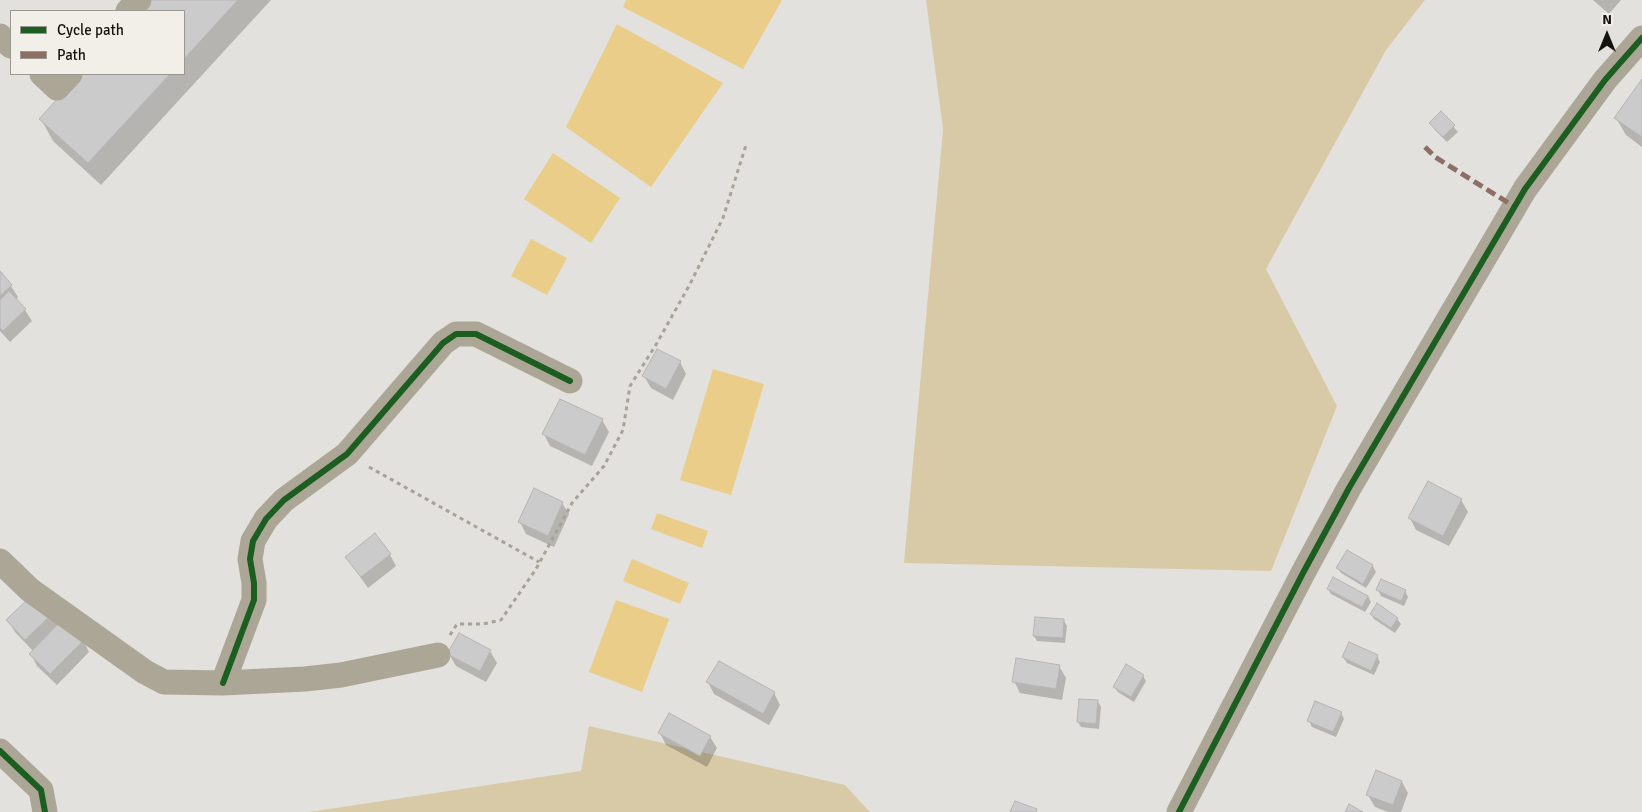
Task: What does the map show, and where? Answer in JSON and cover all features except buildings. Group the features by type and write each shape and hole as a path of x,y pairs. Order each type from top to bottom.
{"street":[{"path":"129,10 139,0"},
{"path":"0,36 10,45"},
{"path":"1179,812 1349,488 1525,190 1604,80 1642,38"},
{"path":"43,75 57,88 69,75"},
{"path":"223,683 254,600 254,583 250,560 253,541 266,519 284,500 347,454 443,343 456,334 476,334 570,381"},
{"path":"0,561 30,590 145,672 164,682 223,683 305,680 341,675 438,655"},
{"path":"0,751 42,790 44,812"}],"path":[{"path":"438,655 457,624 483,624 501,620 539,562 572,503 604,466 623,430 630,386 671,318 723,218 746,145"},
{"path":"347,454 539,562"}],"shaded area":[{"path":"626,0 782,0 743,69 623,7"},
{"path":"926,0 1425,0 1386,50 1266,269 1337,406 1271,571 904,563 943,129"},
{"path":"617,24 723,83 651,187 566,127"},
{"path":"553,153 620,198 591,243 524,199"},
{"path":"531,239 567,258 547,295 511,276"},
{"path":"713,369 764,384 731,495 680,480"},
{"path":"657,513 708,531 702,548 651,529"},
{"path":"632,559 689,583 680,604 623,581"},
{"path":"616,600 669,619 642,692 589,672"},
{"path":"589,726 845,785 870,812 309,812 581,771"}],"marked path":[{"path":"1425,147 1435,157 1515,207"}],"cycle path":[{"path":"1179,812 1349,488 1525,189 1605,80 1642,38"},
{"path":"223,683 254,600 254,583 250,559 253,541 266,519 284,500 347,454 443,343 456,334 476,334 570,381"},
{"path":"0,751 41,790 45,812"}]}
